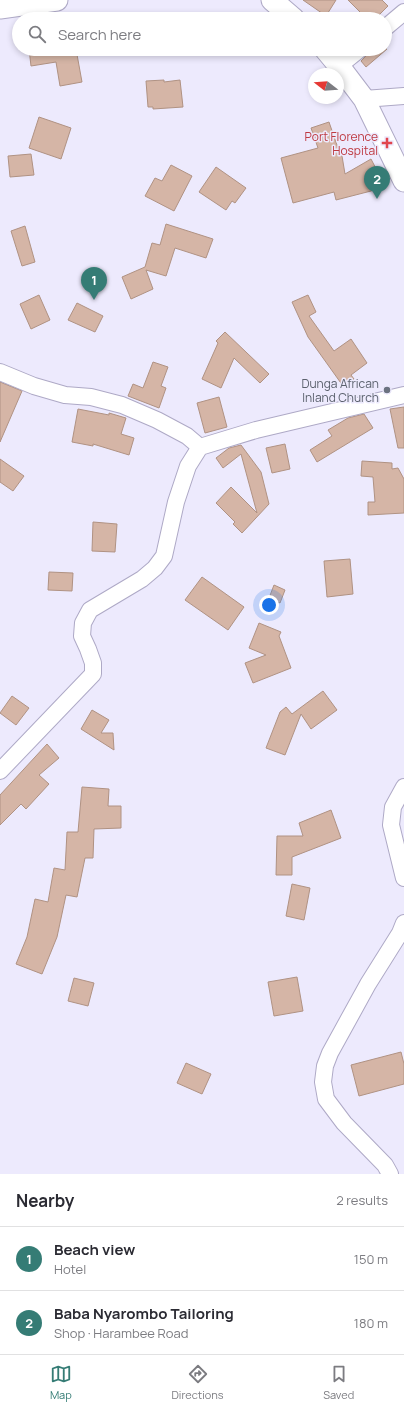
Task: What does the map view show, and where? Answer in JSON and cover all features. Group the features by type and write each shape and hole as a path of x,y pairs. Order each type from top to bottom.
{"main road":[{"path":"0,8 57,0"},
{"path":"272,0 286,12"},
{"path":"331,56 364,99 404,181"}],"street":[{"path":"392,22 404,12"},
{"path":"340,66 352,56"},
{"path":"364,99 404,96"},
{"path":"0,372 34,386 65,394 91,397 122,405 157,420 187,436 200,447"},
{"path":"0,771 93,674 94,663 82,636 83,623 90,610 142,579 156,568 164,556 176,502 188,466 200,447 256,430 404,395"},
{"path":"404,787 393,807 392,825 404,878"},
{"path":"390,1174 385,1166 344,1123 326,1099 323,1082 325,1066 330,1053 368,984 400,933 404,923"}],"building":[{"path":"303,0 336,0 328,12 320,12"},
{"path":"348,0 382,0 388,6 382,12 360,12"},
{"path":"30,56 77,56 82,82 60,86 56,62 31,66"},
{"path":"366,56 379,56 366,67 361,61"},
{"path":"164,80 164,82 180,80 183,107 153,109 153,107 148,107 146,81"},
{"path":"39,117 71,128 61,159 29,148"},
{"path":"329,122 339,151 341,150 345,174 371,159 384,184 371,191 336,200 334,192 293,203 281,158 318,148 311,128"},
{"path":"31,154 34,175 10,177 8,156"},
{"path":"171,165 192,176 174,211 145,196 155,178 162,181"},
{"path":"216,167 246,188 235,203 232,201 226,210 199,192"},
{"path":"166,224 213,239 206,258 175,248 166,276 146,270 153,289 131,299 122,277 145,267 152,243 160,245"},
{"path":"25,226 35,262 22,266 11,231"},
{"path":"39,295 50,320 31,329 20,304"},
{"path":"308,295 316,312 309,316 334,351 351,339 367,363 351,375 354,379 343,386 308,337 292,302"},
{"path":"77,303 103,316 95,332 68,320"},
{"path":"225,332 269,374 260,383 234,358 221,388 202,379 218,343 216,341"},
{"path":"153,362 168,367 161,386 166,388 159,408 128,396 133,384 143,388"},
{"path":"0,382 22,391 0,442"},
{"path":"219,397 227,427 205,433 197,403"},
{"path":"404,407 404,448 398,448 390,409"},
{"path":"78,409 109,415 109,413 126,418 121,434 134,438 129,455 93,444 93,446 72,442"},
{"path":"364,414 373,428 317,462 310,450 332,436 328,430 348,418"},
{"path":"285,444 290,469 272,473 266,448"},
{"path":"241,445 261,472 269,504 242,533 233,524 235,522 216,503 231,487 257,513 241,454 223,468 216,458 229,448"},
{"path":"0,459 24,476 13,491 0,482"},
{"path":"362,461 392,463 392,469 398,468 404,479 404,513 368,515 368,502 375,502 373,477 361,476"},
{"path":"93,522 117,524 115,552 92,551"},
{"path":"350,559 353,594 327,597 324,561"},
{"path":"49,572 73,573 72,591 48,590"},
{"path":"202,577 244,607 228,630 185,600"},
{"path":"274,585 285,590 280,603 269,598"},
{"path":"259,623 281,632 279,636 291,668 253,683 245,663 266,655 249,648"},
{"path":"323,691 337,710 311,729 301,714 285,755 266,748 280,712 286,707 292,714"},
{"path":"12,696 29,708 16,725 0,713"},
{"path":"92,710 109,720 101,733 113,733 114,750 81,729"},
{"path":"47,744 59,758 39,775 49,784 26,809 21,804 0,825 0,795"},
{"path":"82,787 109,789 108,806 121,806 121,828 94,829 93,858 85,858 77,897 66,895 57,937 42,974 16,964 27,937 35,899 48,902 54,868 65,870 67,832 78,832"},
{"path":"331,810 341,838 292,857 292,875 276,875 277,836 303,836 299,823"},
{"path":"292,884 310,888 304,920 286,916"},
{"path":"297,977 303,1011 274,1016 268,982"},
{"path":"74,978 94,983 88,1006 68,1001"},
{"path":"401,1052 404,1064 404,1084 359,1096 351,1065"},
{"path":"186,1063 211,1074 202,1094 177,1083"}],"place":[{"name":"Port Florence Hospital","path":"387,143"},
{"name":"Baba Nyarombo Tailoring","path":"377,199"},
{"name":"Beach view","path":"94,300"},
{"name":"Dunga African Inland Church","path":"387,390"}]}
